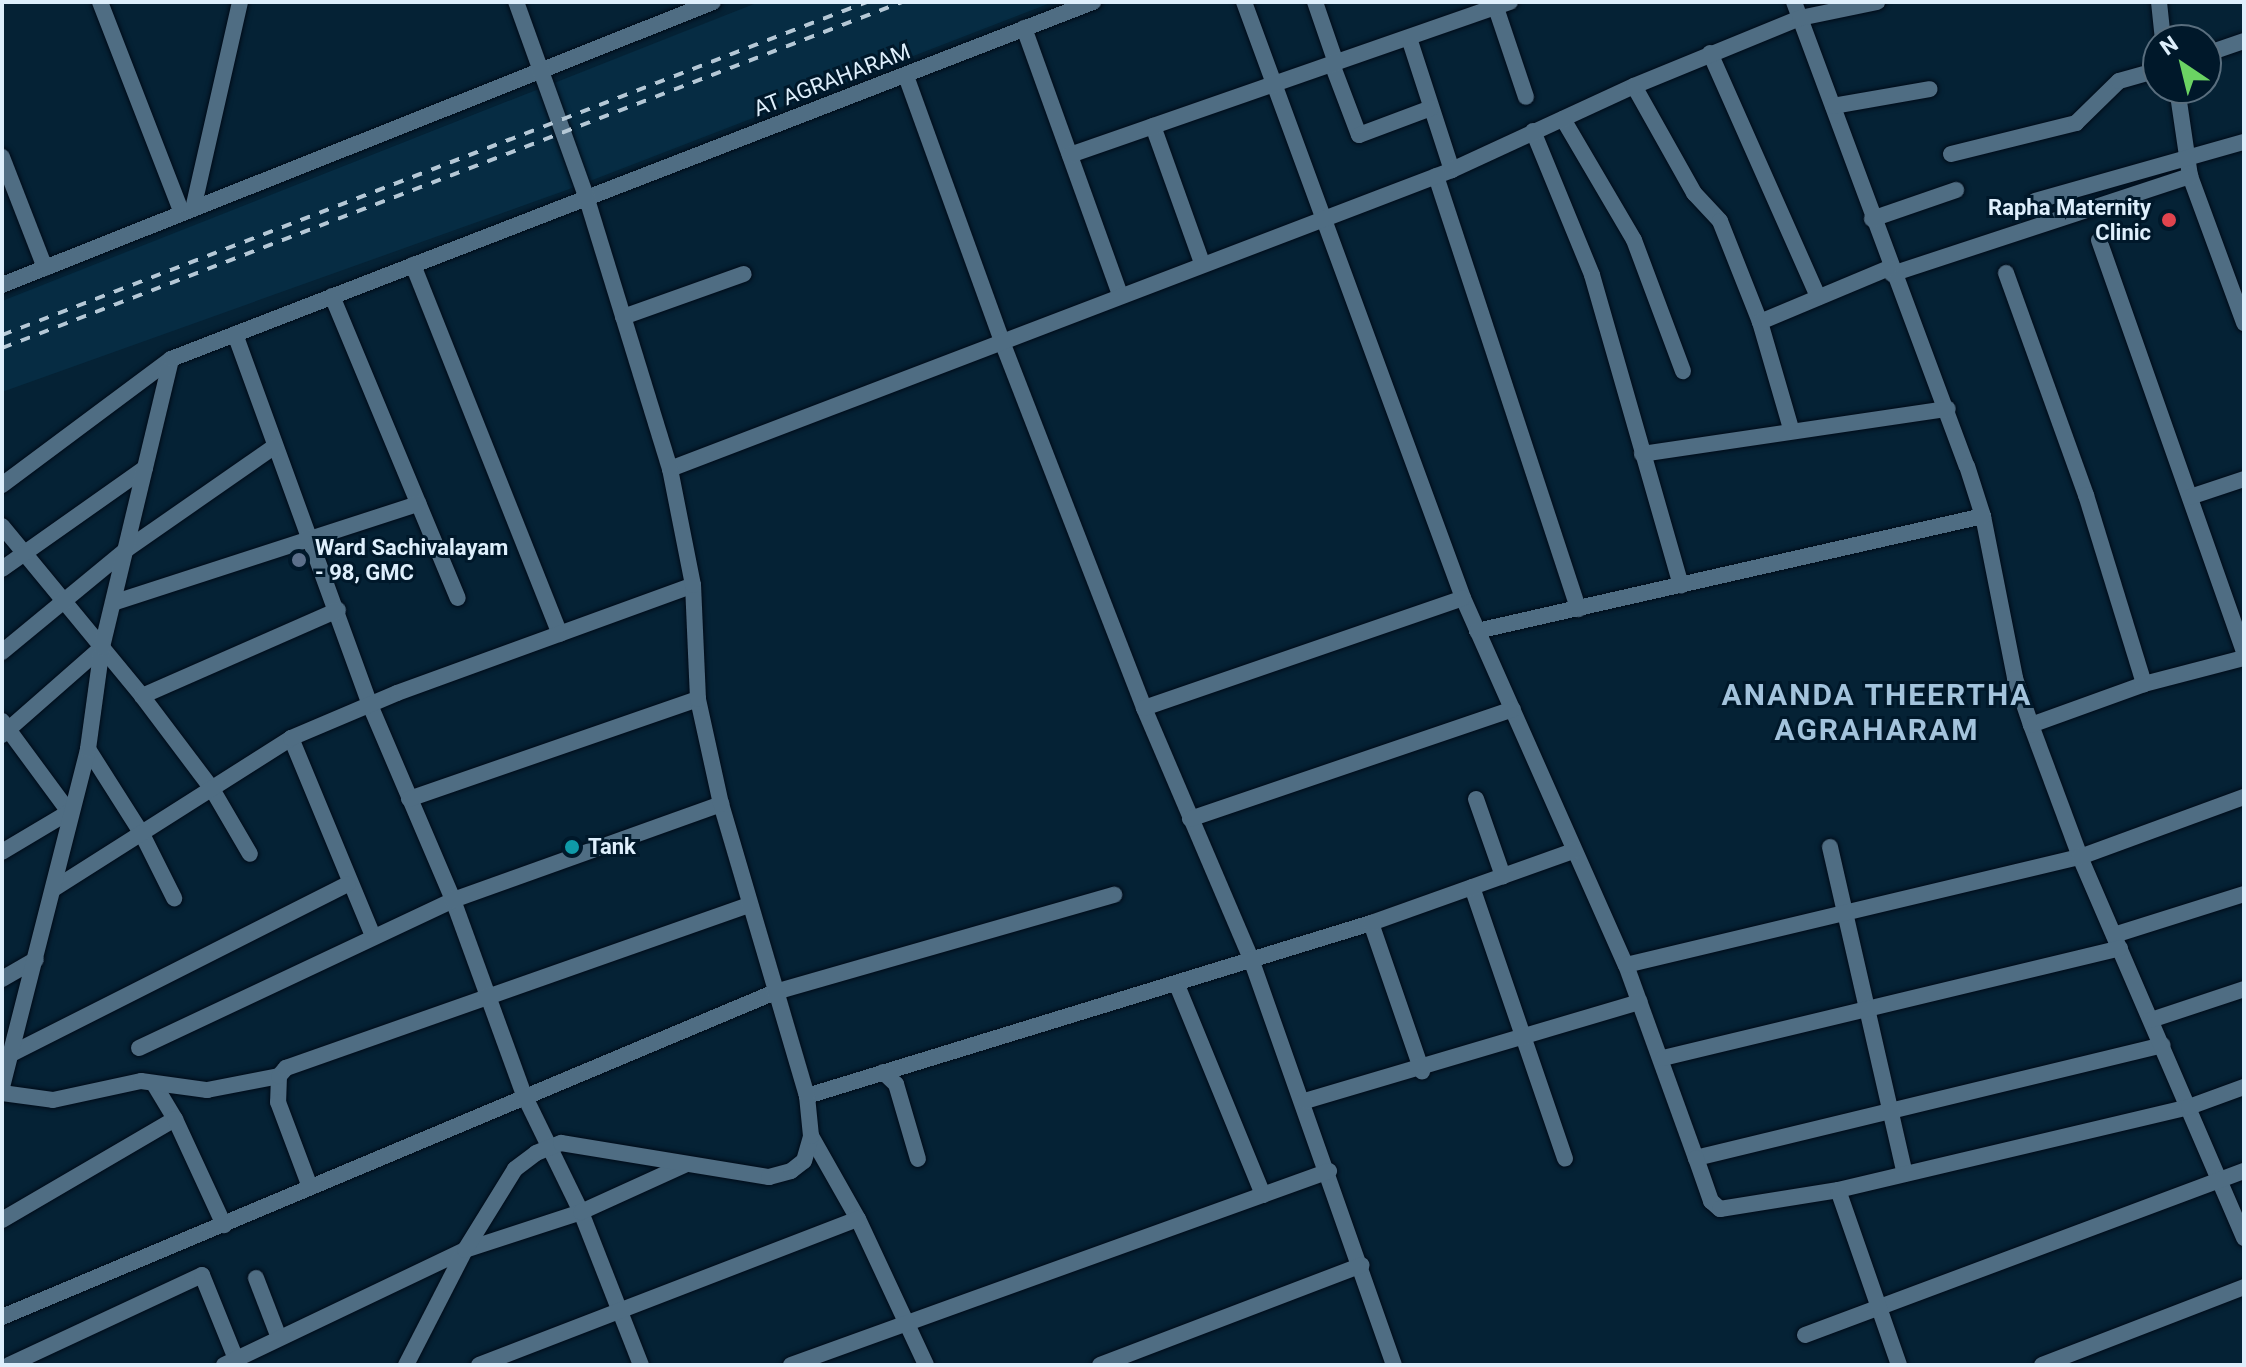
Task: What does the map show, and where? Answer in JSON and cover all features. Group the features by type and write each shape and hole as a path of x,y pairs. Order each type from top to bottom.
{"street":[{"path":"100,2 188,211"},
{"path":"188,211 240,2"},
{"path":"406,1365 465,1250 515,1169 547,1147 561,1143 769,1177 791,1171 804,1161 811,1136 807,1096 721,804 698,699 693,585 670,469 586,196 516,2"},
{"path":"2,285 713,2"},
{"name":"AT AGRAHARAM","path":"2,485 171,359 1093,2"},
{"path":"1244,2 1463,598 1626,965 1663,1058 1711,1201 1720,1209 1839,1194 1905,1174 2189,1107 2244,1087"},
{"path":"1315,2 1359,135 1431,108"},
{"path":"670,469 1001,339 1452,170 1710,53 1797,10 1877,2"},
{"path":"2159,2 2161,24"},
{"path":"1070,155 1277,87 1500,4 1526,97"},
{"path":"1797,10 1891,271 1948,409 1983,516 2003,630 2031,725 2080,857 2244,1238"},
{"path":"1024,28 1120,294"},
{"path":"1409,38 1452,170"},
{"path":"2222,49 2244,41"},
{"path":"1710,53 1818,297"},
{"path":"1951,154 2076,123 2119,81 2142,75"},
{"path":"906,76 1001,339 1144,708 1251,959 1305,1101 1394,1365"},
{"path":"1634,86 1694,193 1720,221 1760,322 1791,429"},
{"path":"1833,106 1930,89"},
{"path":"2180,104 2190,155 2190,176 2244,323"},
{"path":"1563,119 1639,250 1683,371"},
{"path":"1153,126 1202,263"},
{"path":"1533,131 1592,275 1681,585"},
{"path":"2035,201 2244,142"},
{"path":"2,157 45,268"},
{"path":"1436,176 1578,609"},
{"path":"1760,322 1891,271 2190,176"},
{"path":"1872,219 1956,190"},
{"path":"2099,240 2244,651"},
{"path":"413,265 560,634"},
{"path":"2006,273 2086,495 2144,684"},
{"path":"623,317 744,274"},
{"path":"332,296 458,598"},
{"path":"235,334 274,447 314,540 370,705 453,900 524,1095 581,1212 641,1365"},
{"path":"171,359 116,602 102,647 88,749 69,812 55,888 3,1087 53,1100 141,1081 207,1090 278,1083"},
{"path":"1642,454 1791,429 1948,409"},
{"path":"2,652 64,606 127,549 274,447"},
{"path":"2,569 145,468"},
{"path":"2190,497 2244,479"},
{"path":"116,602 418,504"},
{"path":"1477,631 1983,516"},
{"path":"2,526 64,606 142,696 212,789 250,854"},
{"path":"55,888 291,738 370,705 693,585"},
{"path":"1144,708 1463,598"},
{"path":"142,696 338,610"},
{"path":"69,812 4,729 102,647"},
{"path":"2031,725 2144,684 2244,658"},
{"path":"409,799 698,699"},
{"path":"1190,819 1513,709"},
{"path":"291,738 348,884 373,936"},
{"path":"88,749 142,834 174,898"},
{"path":"1626,965 2080,857 2244,797"},
{"path":"1476,799 1503,876"},
{"path":"139,1048 453,900 721,804"},
{"path":"2,852 69,812"},
{"path":"1830,847 1870,1008 1905,1174"},
{"path":"807,1096 1371,923 1573,851"},
{"path":"11,1054 348,884"},
{"path":"1472,887 1565,1158"},
{"path":"1663,1058 1870,1008 2117,942 2244,894"},
{"path":"2,1317 775,992 1114,895"},
{"path":"310,1187 278,1083 286,1068 749,905"},
{"path":"1371,923 1422,1071"},
{"path":"2,979 36,959"},
{"path":"1177,985 1263,1195"},
{"path":"2151,1020 2244,989"},
{"path":"1305,1101 1422,1071 1640,1002"},
{"path":"1696,1158 2163,1045"},
{"path":"883,1072 896,1084 918,1159"},
{"path":"154,1084 175,1119 224,1225"},
{"path":"2,1220 175,1119"},
{"path":"811,1136 858,1219 926,1365"},
{"path":"9,1365 202,1275 230,1362 465,1250 581,1212 687,1164"},
{"path":"791,1365 905,1320 1329,1171"},
{"path":"1805,1335 2244,1171"},
{"path":"1839,1194 1899,1365"},
{"path":"479,1365 622,1313 858,1219"},
{"path":"1100,1365 1362,1265"},
{"path":"256,1278 279,1338"},
{"path":"2042,1365 2244,1287"}],"shaded area":[{"path":"759,2 1053,2 564,191 2,392 2,301"}],"railway":[{"path":"2,335 867,2"},
{"path":"2,348 902,2"}],"place":[{"name":"Rapha Maternity Clinic","path":"2169,220"},
{"name":"Ward Sachivalayam - 98, GMC","path":"299,560"},
{"name":"Tank","path":"572,847"}],"district":[{"name":"ANANDA THEERTHA AGRAHARAM","path":"1877,712"}]}
